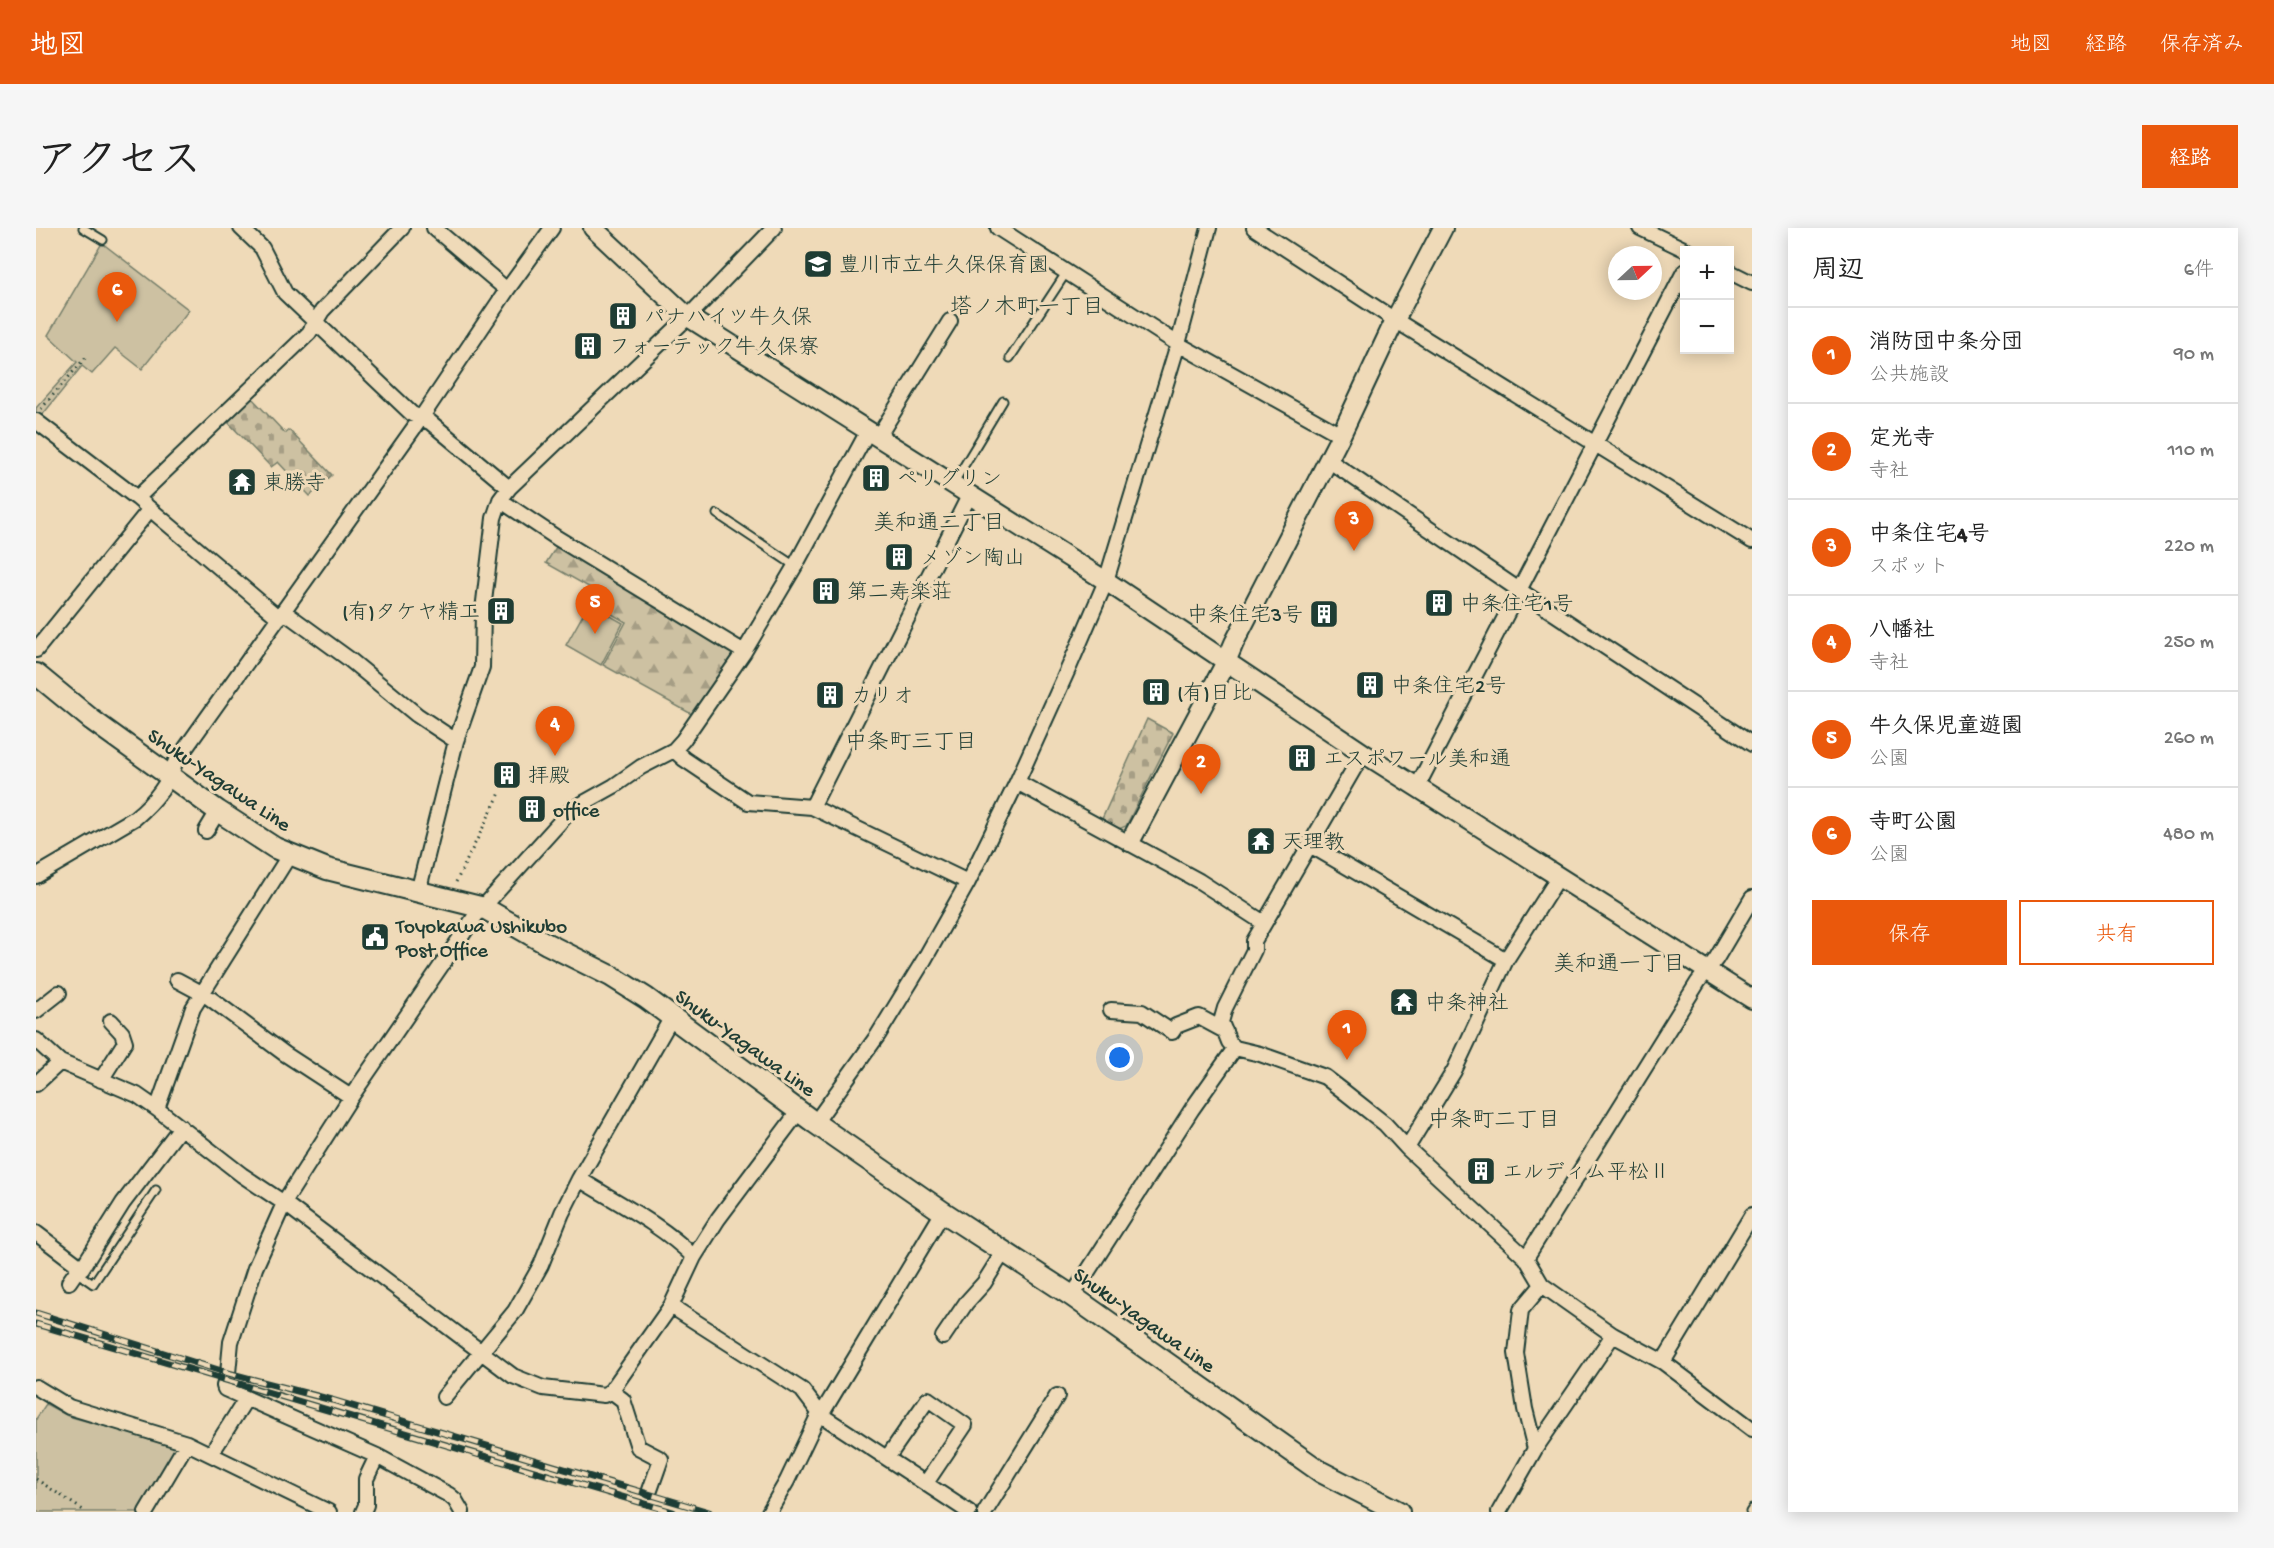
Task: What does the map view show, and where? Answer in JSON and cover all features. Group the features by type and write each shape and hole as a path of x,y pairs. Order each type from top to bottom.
{"main road":[{"name":"Shuku-Yagawa Line","path":"36,674 92,720 218,811 275,848 327,869 484,908 610,976 672,1017 815,1123 943,1212 1072,1296 1321,1472 1399,1512"}],"street":[{"path":"241,228 262,248 285,293 412,414 430,422 509,488"},
{"path":"137,498 309,333 322,311 402,228"},
{"path":"434,228 507,290"},
{"path":"36,876 135,818 146,809 167,784 175,763 422,418 507,290 552,228"},
{"path":"593,228 688,316 1106,581 1363,753 1752,999"},
{"path":"418,892 456,741 482,667 483,610 489,548 494,518 500,500 509,488 688,316 774,228"},
{"path":"998,228 1178,344 1341,435"},
{"path":"815,1123 878,1035 968,882 1017,782 1106,581 1178,344 1209,228"},
{"path":"1254,228 1395,320 1752,541"},
{"path":"1130,842 1226,662 1443,228"},
{"path":"1640,228 1680,247"},
{"path":"1734,274 1752,283"},
{"path":"1417,787 1680,280"},
{"path":"462,1512 449,1495 377,1456 246,1400 224,1387 228,1373 231,1342 255,1268 284,1203 351,1097 476,915 571,810 614,786 640,767 675,750 683,740 744,652 873,434 950,321"},
{"path":"36,421 137,498 281,615 349,659 417,715 456,741"},
{"path":"1328,460 1752,744"},
{"path":"812,807 970,494"},
{"path":"500,500 557,538 744,652"},
{"path":"36,650 150,509"},
{"path":"675,750 684,759 748,802 812,807 968,882"},
{"path":"1363,753 1254,941 1254,950 1225,1008 1221,1022 1229,1042 1235,1048 1260,1054 1325,1077 1385,1124 1407,1148 1526,1258 1542,1285 1613,1335 1663,1362 1752,1429"},
{"path":"1017,782 1199,881 1264,924"},
{"path":"206,831 218,811"},
{"path":"1310,845 1506,960"},
{"path":"158,1109 193,1008 290,854"},
{"path":"1407,1148 1454,1071 1506,960 1558,878"},
{"path":"1526,1258 1716,959 1752,898"},
{"path":"177,980 207,996 285,1054 351,1097"},
{"path":"36,1011 59,993"},
{"path":"1112,1010 1142,1012 1172,1032 1176,1026 1199,1017 1225,1030"},
{"path":"444,1397 515,1311 541,1265 562,1213 579,1179 672,1017"},
{"path":"101,1080 125,1042 122,1033 111,1021"},
{"path":"36,1040 60,1062 137,1095 158,1109 242,1175 284,1203 520,1380 543,1388 604,1395 611,1391 671,1306 694,1257 718,1220 799,1111"},
{"path":"1072,1296 1192,1109 1235,1048"},
{"path":"36,1084 60,1062"},
{"path":"36,1233 75,1273 82,1268 123,1203 181,1127"},
{"path":"579,1179 657,1228 683,1246 694,1257"},
{"path":"769,1512 787,1481 817,1418 821,1415 943,1212"},
{"path":"1663,1362 1752,1215"},
{"path":"943,1337 984,1283 1004,1251"},
{"path":"1535,1449 1525,1408 1516,1353 1521,1311 1542,1285"},
{"path":"671,1306 802,1390 821,1415 969,1512"},
{"path":"1499,1512 1535,1449 1613,1335"},
{"path":"36,1387 69,1407 187,1443 329,1512"},
{"path":"611,1391 622,1400 638,1447 662,1459 650,1490"},
{"path":"985,1512 1058,1396"},
{"path":"211,1454 246,1400"},
{"path":"887,1458 928,1400 965,1425 926,1483"},
{"path":"146,1512 187,1443"},
{"path":"363,1512 366,1505 366,1479 377,1456"}],"lane":[{"path":"83,228 103,240"},
{"path":"1010,358 1066,273"},
{"path":"953,484 1003,401"},
{"path":"717,514 795,566"},
{"path":"75,1273 93,1284 156,1190"}],"path":[{"path":"36,415 86,357"},
{"path":"448,900 467,856 501,790"},
{"path":"36,1479 86,1512"}],"green space":[{"path":"102,243 189,310 142,369 115,348 92,374 82,366 40,418 36,414 36,408 77,362 48,335"},
{"path":"250,396 285,433 289,430 332,475 310,496 278,462 271,467 226,420"},
{"path":"558,544 729,648 734,658 695,716 603,665 626,622 591,602 596,591 546,563"},
{"path":"589,604 623,623 601,665 566,645"},
{"path":"1147,719 1173,733 1126,826 1119,829 1102,819"},
{"path":"46,1404 68,1416 179,1447 138,1512 36,1512 36,1419"}],"railway":[{"path":"36,1313 228,1373 332,1400 709,1512"},
{"path":"36,1324 673,1512"}],"place":[{"name":"豊川市立牛久保保育園","path":"818,264"},
{"name":"パナハイツ牛久保","path":"623,316"},
{"name":"寺町公園","path":"117,322"},
{"name":"フォーテック牛久保寮","path":"588,346"},
{"name":"ペリグリン","path":"876,478"},
{"name":"東勝寺","path":"242,482"},
{"name":"中条住宅4号","path":"1354,551"},
{"name":"メゾン陶山","path":"899,557"},
{"name":"第二寿楽荘","path":"826,591"},
{"name":"中条住宅1号","path":"1439,603"},
{"name":"(有)タケヤ精工","path":"501,611"},
{"name":"中条住宅3号","path":"1324,614"},
{"name":"牛久保児童遊園","path":"595,634"},
{"name":"中条住宅2号","path":"1370,685"},
{"name":"(有)日比","path":"1156,692"},
{"name":"カリオ","path":"830,695"},
{"name":"八幡社","path":"555,756"},
{"name":"エスポワール美和通","path":"1302,758"},
{"name":"拝殿","path":"507,775"},
{"name":"定光寺","path":"1201,794"},
{"name":"office","path":"532,809"},
{"name":"天理教","path":"1261,841"},
{"name":"Toyokawa Ushikubo Post Office","path":"375,937"},
{"name":"中条神社","path":"1404,1002"},
{"name":"消防団中条分団","path":"1347,1060"},
{"name":"エルディム平松Ⅱ","path":"1481,1171"}],"district":[{"name":"塔ノ木町一丁目","path":"1027,305"},
{"name":"美和通二丁目","path":"939,521"},
{"name":"中条町三丁目","path":"911,740"},
{"name":"美和通一丁目","path":"1619,962"},
{"name":"中条町二丁目","path":"1494,1118"}]}
